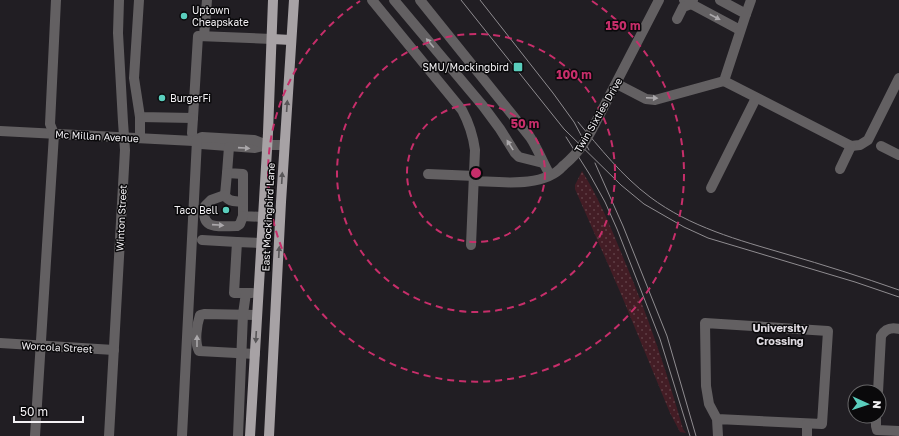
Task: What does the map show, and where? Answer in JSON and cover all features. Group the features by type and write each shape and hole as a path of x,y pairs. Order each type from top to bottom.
{"main road":[{"name":"East Mockingbird Lane","path":"250,436 267,145 273,0"},
{"name":"East Mockingbird Lane","path":"269,436 284,145 294,0"},
{"path":"272,39 291,40"},
{"path":"259,292 277,290"},
{"path":"252,410 270,410"}],"street":[{"path":"35,436 54,134 50,124 56,0"},
{"name":"Winton Street","path":"109,436 125,150 118,39 119,0"},
{"path":"139,0 134,78 140,117 140,138"},
{"path":"204,36 206,0"},
{"path":"372,0 462,110 469,122 475,150 471,245"},
{"path":"394,0 483,106 515,153 520,157 543,163"},
{"path":"420,0 530,137 550,176"},
{"name":"Twin Sixties Drive","path":"428,174 516,182 550,176 573,158 582,147 617,84 659,0"},
{"path":"720,0 746,14"},
{"path":"724,82 751,0"},
{"path":"677,19 683,7 689,1 740,30"},
{"path":"182,436 196,141 192,133 198,36 272,39"},
{"path":"617,84 646,98 655,100 724,82 851,146 860,145 868,140 899,78"},
{"path":"711,188 756,98"},
{"path":"140,117 193,118"},
{"name":"Mc Millan Avenue","path":"0,131 196,141 201,144 229,147 255,148 267,145 284,145"},
{"name":"Mc Millan Avenue","path":"196,141 202,137 254,140 267,145"},
{"path":"840,169 851,146"},
{"path":"881,146 899,155"},
{"path":"229,147 225,196 229,201 242,202"},
{"path":"225,196 211,200 205,206 204,219 208,224 237,226 240,224 243,216 242,202 244,174 227,173"},
{"path":"243,216 263,217"},
{"path":"202,240 261,243"},
{"path":"237,242 234,293 259,292"},
{"path":"238,436 243,314 246,293"},
{"path":"255,354 199,352 197,347 197,334 200,315 257,315"},
{"path":"717,419 822,424 828,332 705,323 706,386 709,404 717,419 718,436"},
{"path":"878,384 881,336 889,328 899,329"},
{"name":"Worcola Street","path":"0,343 114,350"},
{"path":"241,376 254,377"},
{"path":"239,410 252,410"},
{"path":"807,424 807,436"},
{"path":"876,424 878,430 899,431"}],"shaded area":[{"path":"582,171 605,215 642,303 657,344 683,429 686,433 680,432 670,413 621,294 575,189 575,185"}],"tram line":[{"path":"461,0 564,129 621,185 644,204 684,227 708,238 855,282 899,297"},
{"path":"480,0 553,93 574,122 589,150"},
{"path":"578,122 630,180 650,197 681,217 732,238 871,280 899,290"},
{"path":"566,137 605,202 617,229 660,339 690,436"},
{"path":"595,163 623,226 667,336 696,436"}],"place":[{"name":"Uptown Cheapskate","path":"184,16"},
{"name":"SMU/Mockingbird","path":"518,67"},
{"name":"BurgerFi","path":"162,98"},
{"name":"Taco Bell","path":"226,210"}],"district":[{"name":"University Crossing","path":"780,334"}]}
